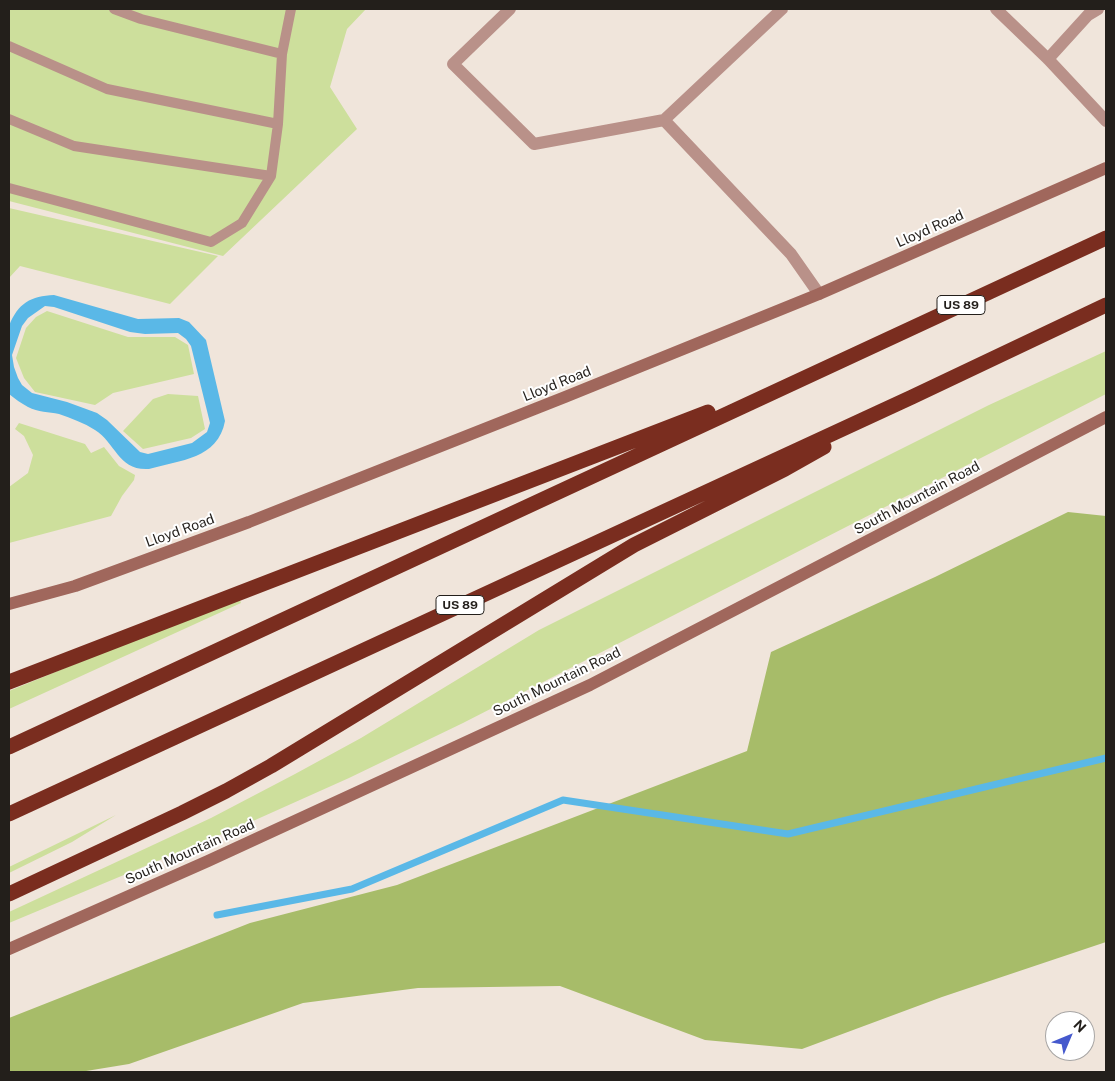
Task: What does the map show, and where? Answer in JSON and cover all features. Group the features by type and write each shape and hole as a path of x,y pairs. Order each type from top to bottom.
{"highway":[{"name":"US 89","path":"9,747 1106,238"},
{"name":"US 89","path":"9,814 912,397 1106,305"},
{"path":"9,682 546,474 824,369"},
{"path":"9,894 226,791 634,545 785,469 912,397"}],"street":[{"path":"510,9 453,64 534,144 664,120 782,9"},
{"path":"996,9 1048,59 1106,120"},
{"path":"1048,59 1088,15 1098,9"},
{"path":"664,120 791,254 819,294"},
{"name":"Lloyd Road","path":"9,604 75,586 249,522 565,398 819,294 1106,168"},
{"name":"South Mountain Road","path":"9,949 208,861 590,685 1106,417"}],"lane":[{"path":"114,9 141,19 282,54"},
{"path":"9,188 211,242 242,223 271,176 278,124 282,54 291,9"},
{"path":"9,46 107,89 278,124"},
{"path":"9,119 74,146 271,176"}],"green space":[{"path":"9,9 366,9 347,29 330,87 357,129 223,256 9,201"},
{"path":"9,208 218,256 170,304 20,266 9,278"},
{"path":"47,311 128,337 175,337 188,345 194,374 113,393 95,405 35,392 24,378 16,358 26,328 36,317"},
{"path":"1106,351 1106,394 463,723 349,778 253,821 9,923 9,912 211,818 295,774 361,738 539,630 989,405"},
{"path":"168,394 198,396 205,429 191,438 143,449 123,431 153,399"},
{"path":"19,423 85,444 91,453 104,447 119,466 135,475 134,480 111,516 9,543 9,487 28,473 33,455 24,436 15,429"},
{"path":"1068,512 1106,516 1106,942 942,997 802,1049 705,1040 560,986 418,988 303,1003 129,1064 80,1072 9,1072 9,1018 250,923 397,885 747,751 771,652 935,577"},
{"path":"239,597 241,603 9,709 9,691"},
{"path":"116,815 72,842 9,873 9,867"}],"water":[{"path":"54,295 138,319 179,318 189,322 206,340 225,421 221,434 215,443 206,451 185,460 149,469 130,466 118,455 102,435 91,427 59,414 32,409 9,394 9,326 21,306 32,299","holes":["45,306 54,307 130,332 145,334 178,333 186,339 191,346 210,423 207,432 192,443 148,454 140,452 107,420 97,413 67,402 32,393 22,385 14,367 12,355 22,326 28,318"]}],"waterway":[{"path":"217,915 352,889 563,800 788,834 1106,758"}]}
